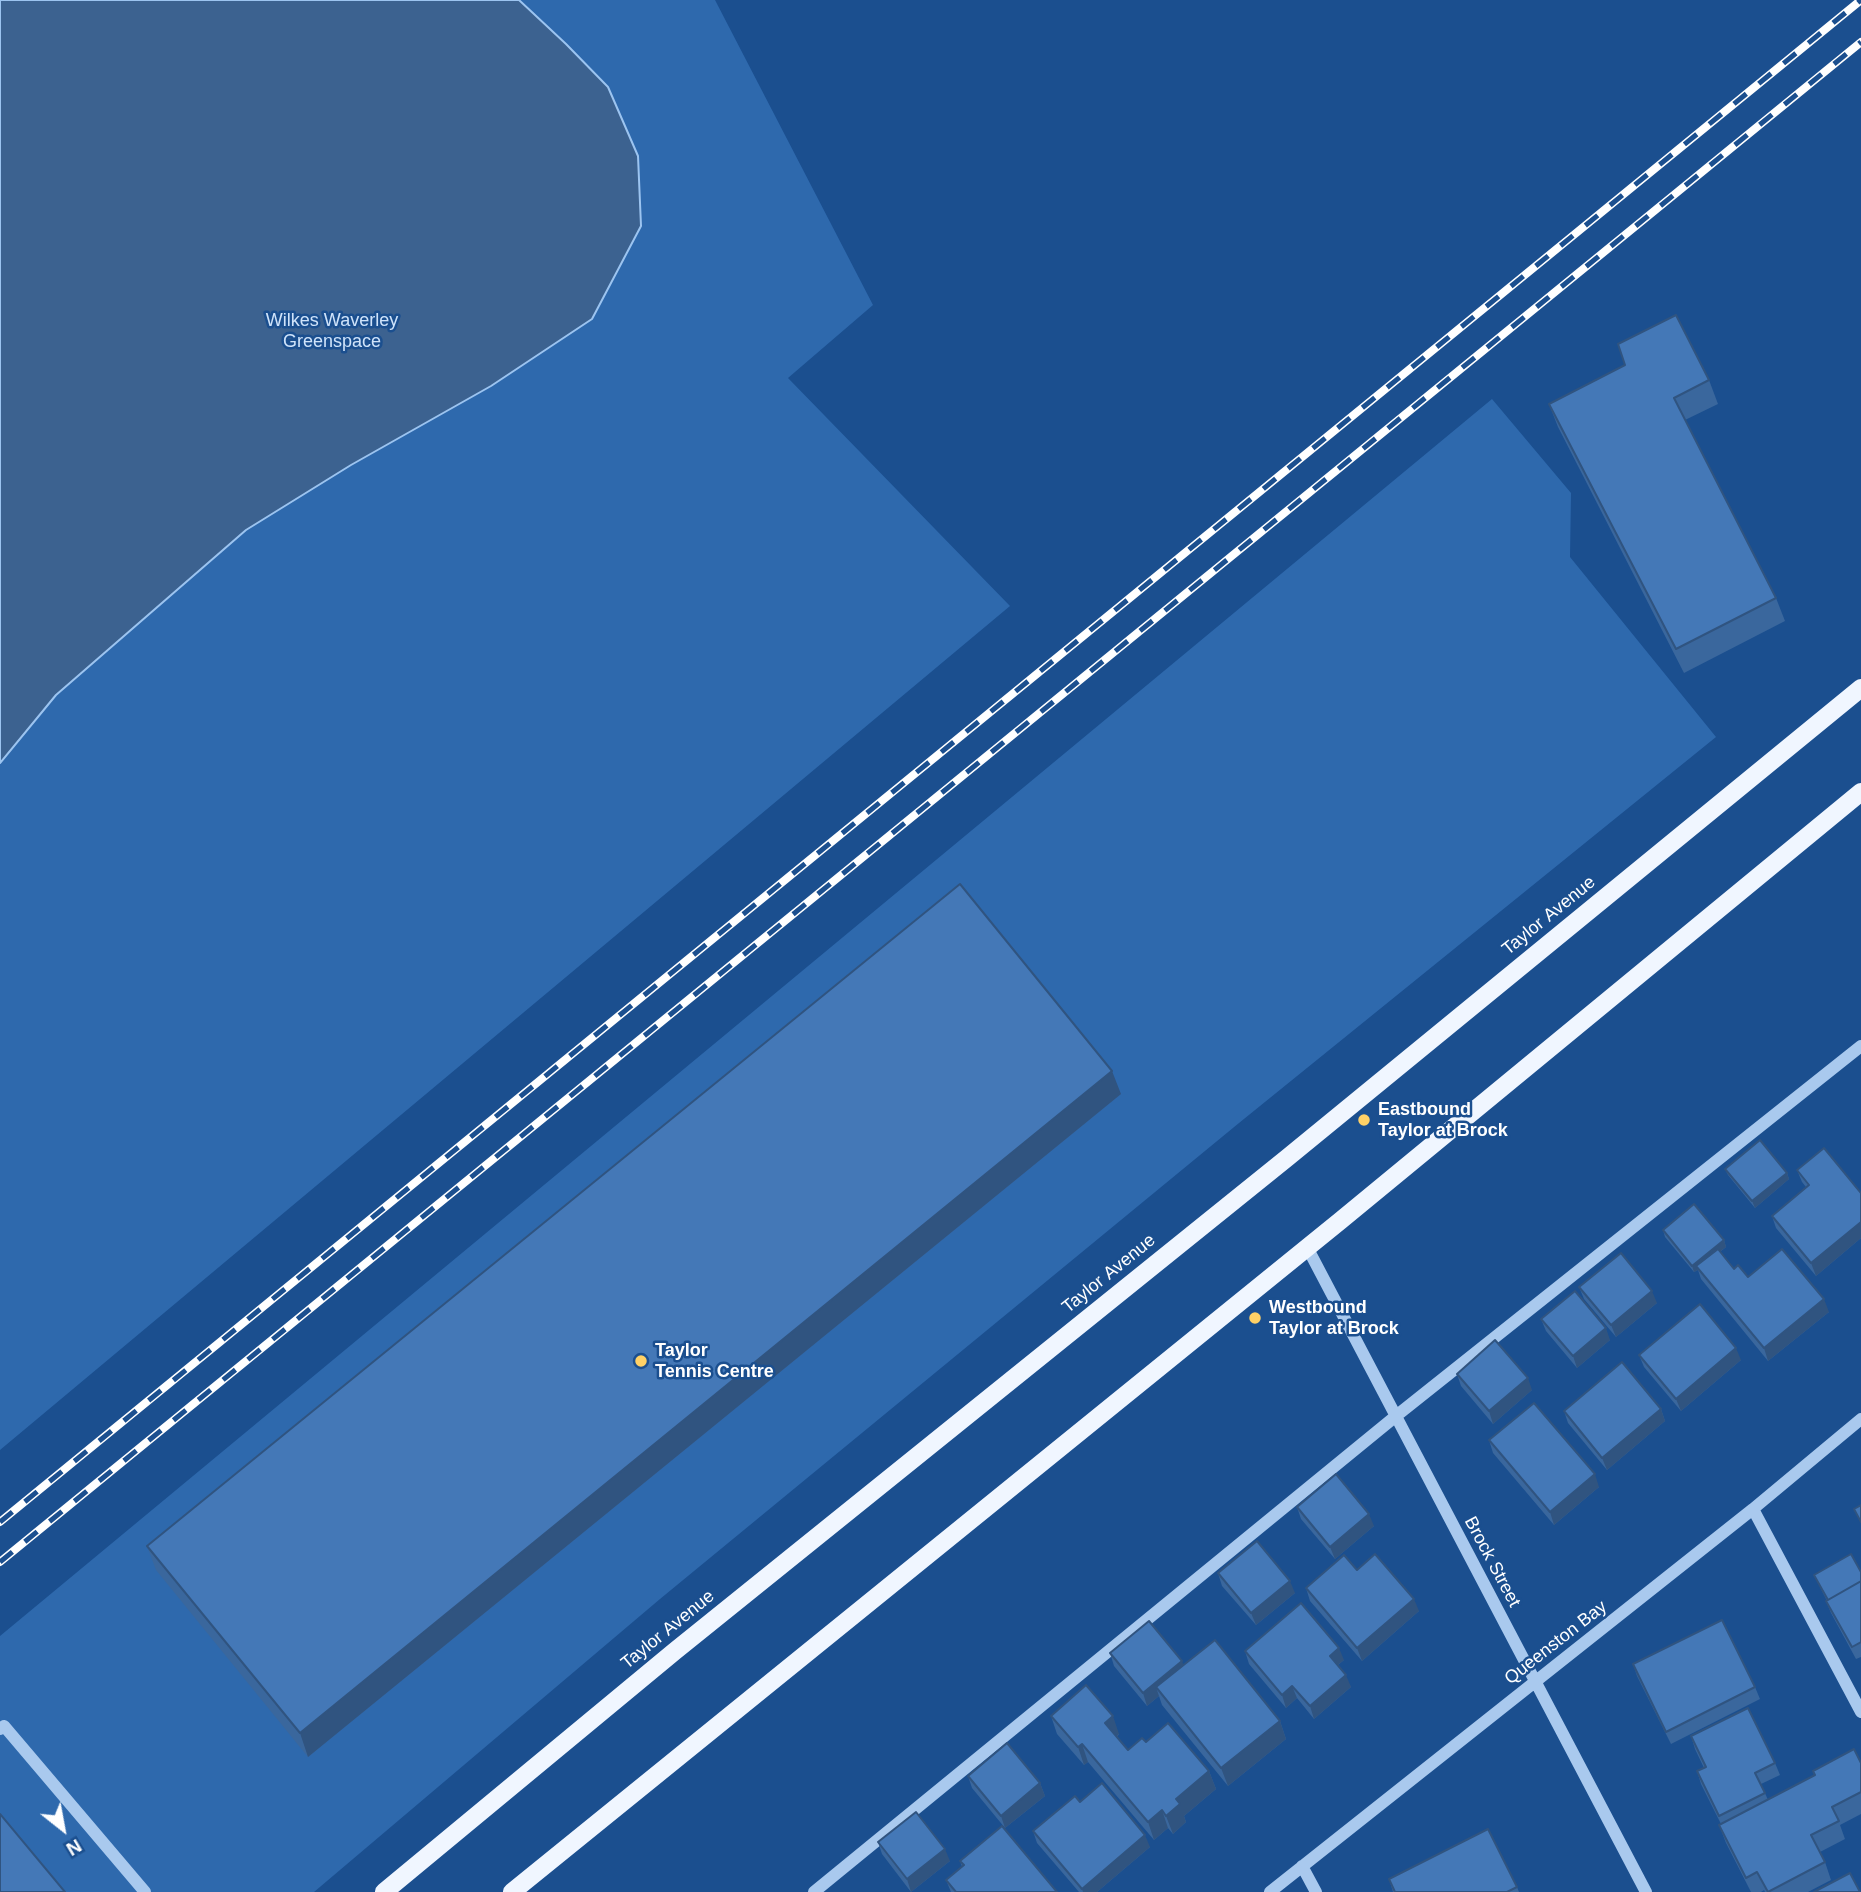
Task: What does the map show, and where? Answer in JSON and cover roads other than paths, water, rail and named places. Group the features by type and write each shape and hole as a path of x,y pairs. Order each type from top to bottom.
{"main road":[{"name":"Taylor Avenue","path":"384,1892 675,1651 1298,1149 1861,688"},
{"path":"512,1892 1307,1247 1861,792"}],"street":[{"path":"814,1892 1396,1416 1861,1046"},
{"name":"Brock Street","path":"1307,1247 1646,1892"},
{"name":"Queenston Bay","path":"1270,1892 1753,1509 1861,1419"},
{"path":"1753,1509 1861,1712"},
{"path":"0,1729 4,1726 145,1892"},
{"path":"1302,1866 1315,1892"}],"railway":[{"path":"0,1522 1861,0"},
{"path":"0,1562 1861,42"}],"place":[{"name":"Eastbound Taylor at Brock","path":"1364,1120"},
{"name":"Westbound Taylor at Brock","path":"1255,1318"},
{"name":"Taylor Tennis Centre","path":"641,1361"}],"park label":[{"name":"Wilkes Waverley Greenspace","path":"332,331"}]}
